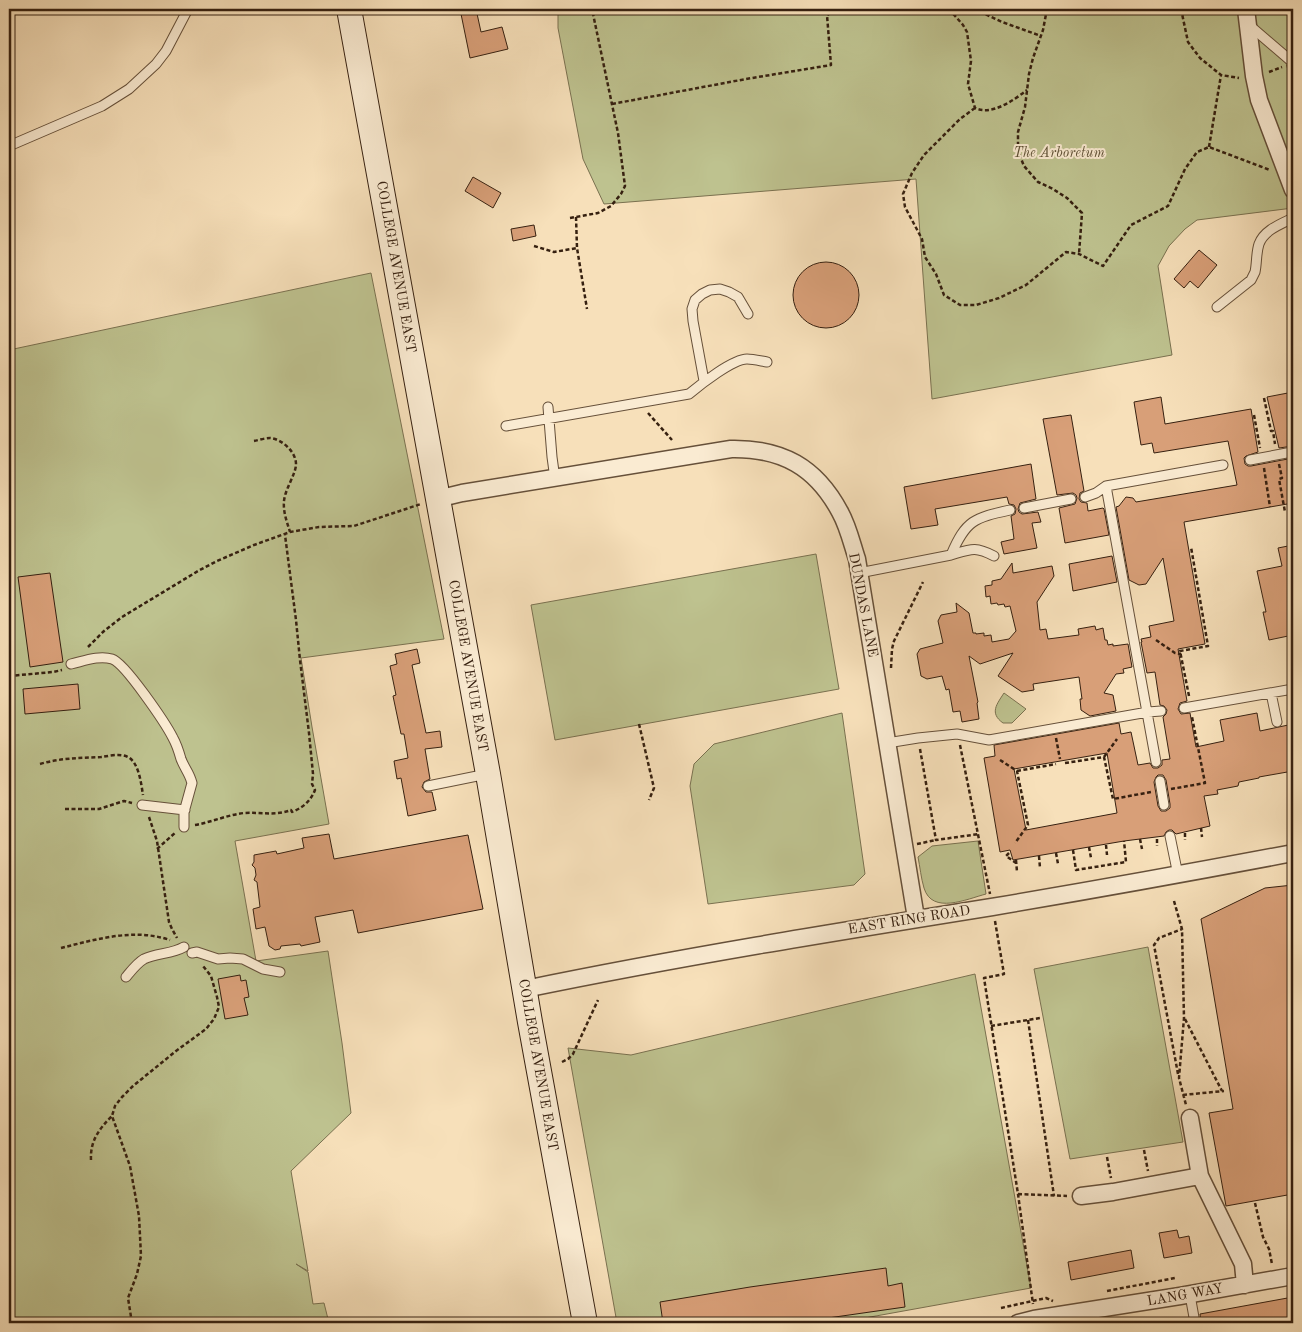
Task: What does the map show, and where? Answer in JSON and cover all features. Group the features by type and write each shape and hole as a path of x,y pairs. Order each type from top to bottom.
{"street":[{"name":"COLLEGE AVENUE EAST","path":"349,9 488,774 585,1323"},
{"path":"1247,16 1254,76 1259,100 1291,183"},
{"name":"DUNDAS LANE","path":"437,499 462,493 731,449 761,450 775,454 810,472 819,481 841,513 856,559 916,918"},
{"name":"EAST RING ROAD","path":"525,989 679,959 916,918 992,907 1293,854"},
{"path":"1190,1118 1200,1176 1243,1264 1245,1285"},
{"path":"1081,1196 1200,1176"},
{"name":"LANG WAY","path":"1018,1323 1293,1276"}],"lane":[{"path":"9,146 102,106 129,88 156,64 166,51 188,9"},
{"path":"1247,16 1291,61 1292,67"},
{"path":"1217,306 1251,280 1255,272 1259,243 1263,236 1293,218"},
{"path":"704,381 693,320 692,309 695,300 710,290 720,289 738,297 748,314"},
{"path":"506,426 689,394 704,381 741,360 748,358 767,362"},
{"path":"548,407 552,457 556,479"},
{"path":"1250,460 1292,452"},
{"path":"1085,497 1096,493 1106,486 1223,465"},
{"path":"1106,486 1156,762"},
{"path":"1024,508 1071,499"},
{"path":"951,554 967,525 985,515 1010,510"},
{"path":"859,573 971,549 978,549 994,556"},
{"path":"71,664 102,657 115,660 135,682 172,736 180,750 181,759 189,774 192,783 185,810 184,827"},
{"path":"1184,708 1293,689"},
{"path":"1272,693 1277,722"},
{"path":"887,743 957,734 989,740 1161,710"},
{"path":"428,786 488,774"},
{"path":"1160,781 1164,805"},
{"path":"144,805 185,810"},
{"path":"1170,836 1178,874"},
{"path":"126,977 142,960 177,950 184,946"},
{"path":"192,953 198,952 218,959 247,960 263,969 280,972"},
{"path":"1190,1295 1195,1323"}],"path":[{"path":"570,218 598,213 611,206 625,186 618,133 592,9"},
{"path":"612,104 746,79 831,66 827,15 838,9"},
{"path":"949,9 967,32 971,61 968,84 975,108"},
{"path":"974,9 1002,22 1041,36"},
{"path":"1047,9 1029,74 1025,107 1018,132 1018,151 1024,166 1038,182 1067,198 1082,213 1079,254"},
{"path":"1181,9 1188,42 1200,58 1221,75 1243,78 1292,67"},
{"path":"1209,147 1221,75"},
{"path":"975,108 980,110 998,108 1027,90"},
{"path":"975,108 960,119 924,154 912,173 903,194 905,207 922,239 925,257 936,274 944,295 960,305 976,305 1000,298 1026,285 1066,252 1079,254 1103,266 1131,225 1168,206 1185,169 1197,152 1209,147 1291,183"},
{"path":"576,218 577,248 586,309"},
{"path":"534,246 554,252 577,248"},
{"path":"639,402 672,440"},
{"path":"254,441 270,438 278,440 286,445 293,454 296,464 286,489 284,503 285,516 290,532"},
{"path":"9,676 57,672 64,669 104,631 122,617 217,562 254,545 290,532 319,527 354,526 437,499"},
{"path":"157,849 184,827 244,813 278,814 291,810 292,812 296,811 310,800 315,790 312,784 313,774 309,733 285,535"},
{"path":"1156,640 1175,653 1181,654"},
{"path":"639,724 654,788 649,800"},
{"path":"1054,728 1060,759"},
{"path":"957,734 979,834 1004,974 984,978 1018,1194 1034,1319"},
{"path":"1104,757 1117,740"},
{"path":"40,764 76,757 119,755 128,757 134,763 142,786 144,805 156,841 169,922 175,936 184,946"},
{"path":"1000,760 1017,771 1056,764"},
{"path":"1015,843 1028,825 1017,771"},
{"path":"65,808 99,809 124,801 144,805"},
{"path":"1201,828 1202,837"},
{"path":"1184,833 1185,840"},
{"path":"1140,839 1142,848"},
{"path":"1156,839 1157,846"},
{"path":"1073,850 1076,870 1126,862 1124,841"},
{"path":"1106,844 1107,855"},
{"path":"1089,847 1091,858"},
{"path":"1009,853 1006,856 1016,861 1017,872"},
{"path":"1056,853 1058,864"},
{"path":"1040,856 1040,868"},
{"path":"1174,901 1182,929 1184,1018 1179,1078"},
{"path":"1182,929 1159,938 1154,945 1179,1078 1190,1118"},
{"path":"61,948 100,938 140,934 168,939 184,946"},
{"path":"132,1323 128,1298 137,1274 141,1256 139,1216 130,1166 112,1116 114,1106 133,1086 206,1029 216,1014 219,1007 211,976 192,953"},
{"path":"562,1062 568,1060 573,1054 598,1000"},
{"path":"991,1026 1040,1018"},
{"path":"1183,1095 1223,1091 1184,1018"},
{"path":"1028,1020 1054,1196"},
{"path":"91,1160 92,1144 112,1116"},
{"path":"1144,1150 1150,1185"},
{"path":"1107,1157 1113,1192"},
{"path":"1018,1194 1081,1196"},
{"path":"1255,1203 1263,1237 1269,1249 1275,1280"},
{"path":"1102,1292 1175,1278"},
{"path":"1001,1308 1046,1298 1053,1301"}],"green space":[{"name":"The Arboretum","path":"558,9 1293,9 1293,208 1197,220 1185,229 1169,246 1158,266 1172,355 932,399 916,179 604,204 583,159 558,28"},
{"path":"371,273 444,639 301,658 329,824 235,841 256,961 328,951 351,1113 291,1171 308,1271 296,1264 308,1272 313,1304 324,1303 329,1323 9,1323 9,350"},
{"path":"816,554 839,689 555,740 531,605"},
{"path":"1004,693 1026,709 1012,723 1003,723 996,716 996,708"},
{"path":"842,713 865,874 854,885 708,904 690,786 694,764 714,744"},
{"path":"978,841 986,894 951,903 934,901 928,896 924,888 918,857 932,846"},
{"path":"1148,947 1183,1142 1070,1159 1034,969"},
{"path":"975,974 1031,1288 837,1323 617,1323 568,1048 631,1055"}],"building":[{"path":"460,9 476,9 481,32 502,27 508,49 470,58"},
{"path":"473,177 501,193 493,208 465,191"},
{"path":"534,225 536,236 513,241 511,229"},
{"path":"1199,250 1217,265 1198,288 1190,281 1184,288 1174,279"},
{"path":"826,262 838,265 849,272 856,283 859,295 856,307 849,318 838,325 826,328 814,325 803,318 796,307 793,295 796,283 803,272 814,265"},
{"path":"1293,392 1293,446 1279,448 1267,397"},
{"path":"1161,397 1165,424 1251,409 1258,452 1246,456 1244,458 1245,464 1251,466 1293,458 1293,503 1184,522 1205,644 1178,649 1187,701 1180,703 1178,709 1181,714 1190,713 1196,747 1224,741 1220,720 1257,713 1260,731 1293,724 1293,771 1239,782 1238,786 1217,790 1218,794 1204,796 1210,826 1176,834 1169,830 1164,836 1013,860 1010,850 1000,852 984,758 995,756 994,745 1119,723 1121,734 1131,732 1138,765 1150,763 1153,768 1158,768 1162,765 1162,760 1170,759 1163,717 1167,710 1164,706 1160,705 1155,672 1147,673 1141,642 1141,639 1151,637 1149,626 1174,621 1163,558 1146,584 1139,585 1129,580 1116,507 1126,497 1133,498 1136,502 1237,485 1228,441 1154,453 1152,443 1141,445 1134,402","holes":["1107,753 1117,813 1026,830 1014,769","1158,775 1163,775 1166,780 1170,804 1170,808 1166,811 1161,811 1158,806 1154,782"]},
{"path":"1071,415 1084,491 1080,493 1079,499 1081,502 1087,503 1088,511 1104,509 1109,535 1065,543 1059,508 1075,504 1077,498 1073,493 1057,495 1043,419"},
{"path":"1031,464 1036,499 1020,503 1018,509 1022,514 1038,512 1041,522 1032,523 1037,548 1004,554 1001,542 1014,539 1011,516 1015,514 1016,509 1014,505 1009,504 1007,497 935,509 938,525 911,529 904,487"},
{"path":"1293,545 1293,635 1269,640 1263,612 1266,612 1257,571 1282,566 1278,548"},
{"path":"1112,556 1117,582 1073,591 1069,564"},
{"path":"1012,563 1013,573 1052,566 1054,576 1037,602 1040,630 1046,629 1048,639 1079,635 1078,629 1095,626 1096,630 1103,628 1108,645 1128,644 1132,667 1123,669 1124,673 1116,674 1104,693 1113,695 1116,711 1090,716 1081,710 1080,699 1082,699 1079,677 1033,684 1034,690 1022,692 998,676 1013,653 980,664 969,656 978,702 979,719 962,722 960,711 953,712 949,689 946,690 942,676 927,679 921,676 917,654 920,649 943,643 938,621 941,615 957,612 956,603 969,613 973,633 984,633 984,636 991,635 992,642 1009,639 1016,631 1010,606 1005,607 1004,604 998,605 997,603 991,604 990,596 986,597 985,586 992,585 992,581 1001,579"},
{"path":"50,573 63,662 30,667 18,577"},
{"path":"417,649 420,663 412,665 426,733 440,731 442,747 425,749 430,779 424,782 422,787 426,792 432,792 436,810 408,816 401,778 397,779 394,761 408,758 404,734 401,734 393,696 396,695 390,666 397,664 395,654"},
{"path":"78,684 80,709 25,714 23,689"},
{"path":"329,834 334,859 468,835 483,909 358,933 353,910 315,917 320,942 301,946 300,944 281,946 280,949 275,950 269,946 265,927 256,929 253,909 260,907 257,882 254,880 256,875 255,868 252,865 254,855 276,851 277,854 304,848 302,838"},
{"path":"1293,885 1293,1194 1226,1206 1209,1113 1233,1109 1201,919 1265,888"},
{"path":"240,975 241,981 246,980 249,997 244,998 248,1015 225,1019 218,979"},
{"path":"1177,1230 1179,1238 1189,1236 1192,1253 1164,1258 1159,1233"},
{"path":"1131,1250 1134,1268 1071,1280 1068,1262"},
{"path":"886,1268 888,1286 902,1283 905,1307 793,1323 663,1323 660,1302"},
{"path":"1293,1297 1293,1323 1201,1323 1200,1314"}]}
